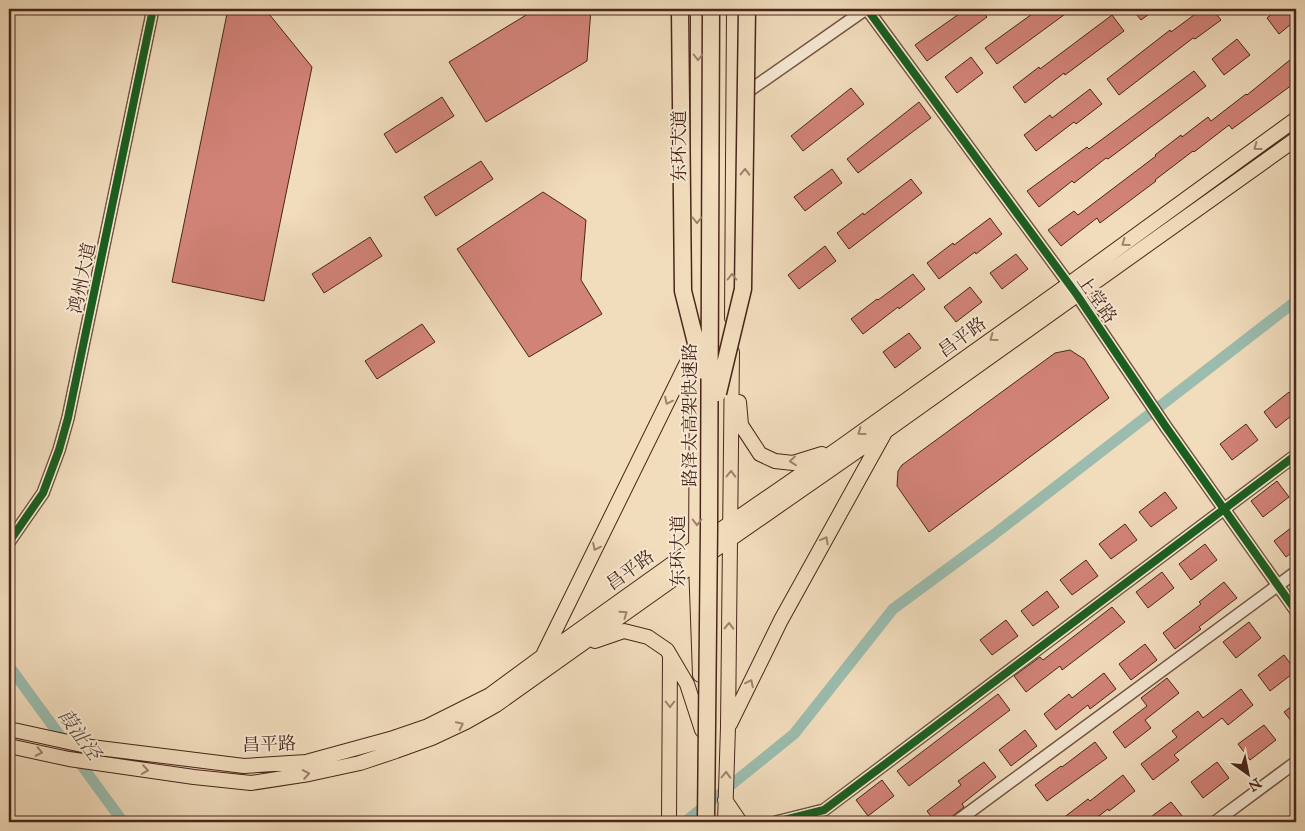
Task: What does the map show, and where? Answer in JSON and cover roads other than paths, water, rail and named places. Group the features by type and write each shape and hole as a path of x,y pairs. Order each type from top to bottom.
{"highway":[{"path":"680,9 683,291 714,394"},
{"name":"路泽太高架快速路","path":"711,9 715,822"},
{"name":"路泽太高架快速路","path":"706,822 720,9"},
{"path":"714,394 743,289 747,9"}],"main road":[{"name":"东环大道","path":"698,9 696,563 702,730 700,822"},
{"path":"724,822 728,727 734,9"},
{"name":"昌平路","path":"9,729 92,747 244,766 306,762 390,739 428,726 490,695 548,660 730,540 886,431 1296,119"},
{"name":"昌平路","path":"9,746 69,759 194,777 251,783 309,774 360,763 432,738 466,722 496,705 548,660 696,546 1296,138"},
{"path":"732,337 741,425 760,454 775,461 793,463 839,448"},
{"path":"548,660 697,341"},
{"path":"728,727 781,620 886,431"},
{"path":"548,660 601,638 624,631 648,637 667,650 687,684 702,730"},
{"path":"669,822 670,655"},
{"path":"725,800 740,822"}],"street":[{"name":"鸿州大道","path":"9,542 43,493 59,450 68,418 153,9"},
{"path":"733,102 866,9"},
{"name":"上堂路","path":"866,9 1073,289 1141,391 1296,611"},
{"path":"776,822 824,816 1296,455"},
{"path":"956,822 1296,572"},
{"path":"1215,822 1296,762"}],"waterway":[{"path":"685,822 794,734 893,609 992,536 1296,301"},
{"name":"葭沚泾","path":"9,666 123,822"}]}
